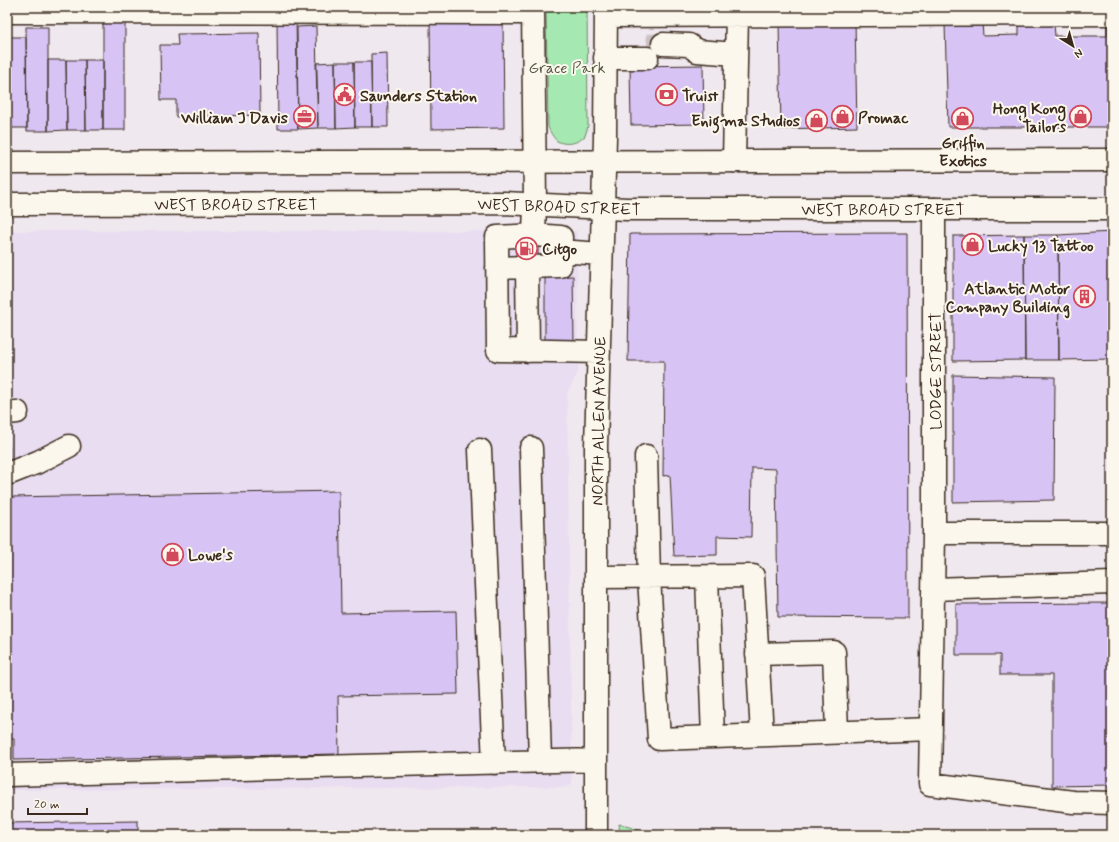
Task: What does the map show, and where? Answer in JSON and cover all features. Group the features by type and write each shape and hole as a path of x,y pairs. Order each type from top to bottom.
{"main road":[{"path":"7,12 533,10 534,235"},
{"path":"606,11 737,15 1112,14"},
{"name":"NORTH ALLEN AVENUE","path":"596,835 596,446 602,254 606,11"},
{"path":"734,161 737,15"},
{"path":"605,51 655,51 689,45 697,51 736,54"},
{"path":"7,163 1112,160"},
{"name":"WEST BROAD STREET","path":"7,204 504,203 627,209 1112,208"},
{"name":"LODGE STREET","path":"934,209 934,533 930,784 1073,802 1112,802"},
{"path":"497,268 560,266 561,237 534,235 497,237 497,268 498,350 599,352"},
{"path":"560,251 602,254"},
{"path":"527,267 528,351"},
{"path":"10,473 38,462 69,446"},
{"path":"531,448 540,761"},
{"path":"480,450 494,763"},
{"path":"646,456 649,578 659,739 931,728"},
{"path":"934,533 1112,533"},
{"path":"596,577 626,576 649,578 753,576 762,735"},
{"path":"707,577 713,737"},
{"path":"933,588 1112,583"},
{"path":"757,654 834,652 837,732"},
{"path":"7,775 596,760"}],"shaded area":[{"path":"7,231 577,231 578,373 567,393 572,783 568,787 7,790"}],"green space":[{"name":"Grace Park","path":"546,7 587,7 588,126 585,136 572,143 561,143 557,141 548,127"},
{"path":"619,824 656,835 620,835"}],"building":[{"path":"296,18 298,129 278,129 277,19"},
{"path":"503,19 504,128 431,129 430,20"},
{"path":"855,20 857,127 781,129 779,21"},
{"path":"125,21 125,130 103,130 103,22"},
{"path":"1112,21 1112,127 948,127 945,24 982,23 983,36 1019,35 1019,24 1054,24 1055,36 1107,36 1107,24"},
{"path":"316,26 318,128 298,129 297,27"},
{"path":"26,27 48,27 48,131 27,131"},
{"path":"259,33 260,115 176,117 176,100 161,100 160,45 178,45 177,34"},
{"path":"7,37 26,37 27,128 7,128"},
{"path":"387,53 388,127 372,127 371,54"},
{"path":"48,60 66,60 67,130 48,131"},
{"path":"66,60 85,60 86,130 67,130"},
{"path":"85,60 103,60 103,130 86,130"},
{"name":"Saunders Station","path":"335,62 354,62 355,127 336,128"},
{"path":"335,62 336,128 318,128 316,63"},
{"path":"354,62 371,62 372,127 355,127"},
{"path":"703,65 704,124 631,125 630,66"},
{"name":"Atlantic Motor Company Building","path":"1112,232 1112,359 1059,360 1058,235"},
{"path":"907,233 908,618 778,617 776,469 752,468 751,537 717,536 717,555 674,556 670,475 663,476 664,361 628,361 630,234"},
{"path":"1024,235 1058,235 1059,360 1025,360"},
{"path":"1024,235 1025,360 953,361 953,236"},
{"name":"Citgo","path":"516,238 538,238 538,258 516,258"},
{"path":"573,276 574,342 545,342 545,277"},
{"path":"953,375 1055,377 1054,500 953,502"},
{"name":"Lowe's","path":"7,446 9,446 10,497 339,491 341,613 456,611 458,694 338,696 339,754 14,760 14,739 7,739"},
{"path":"1112,603 1112,785 1052,786 1052,675 1000,675 1000,655 956,655 956,604"},
{"path":"138,821 138,835 7,835 7,823"}],"tunnel":[{"path":"647,45 663,44"}],"place":[{"name":"Saunders Station","path":"345,95"},
{"name":"Truist","path":"666,95"},
{"name":"William J Davis","path":"304,117"},
{"name":"Promac","path":"842,117"},
{"name":"Hong Kong Tailors","path":"1081,117"},
{"name":"Griffin Exotics","path":"963,118"},
{"name":"Enigma Studios","path":"816,120"},
{"name":"Lucky 13 Tattoo","path":"972,245"},
{"name":"Citgo","path":"527,248"},
{"name":"Atlantic Motor Company Building","path":"1085,297"},
{"name":"Lowe's","path":"173,554"}]}
